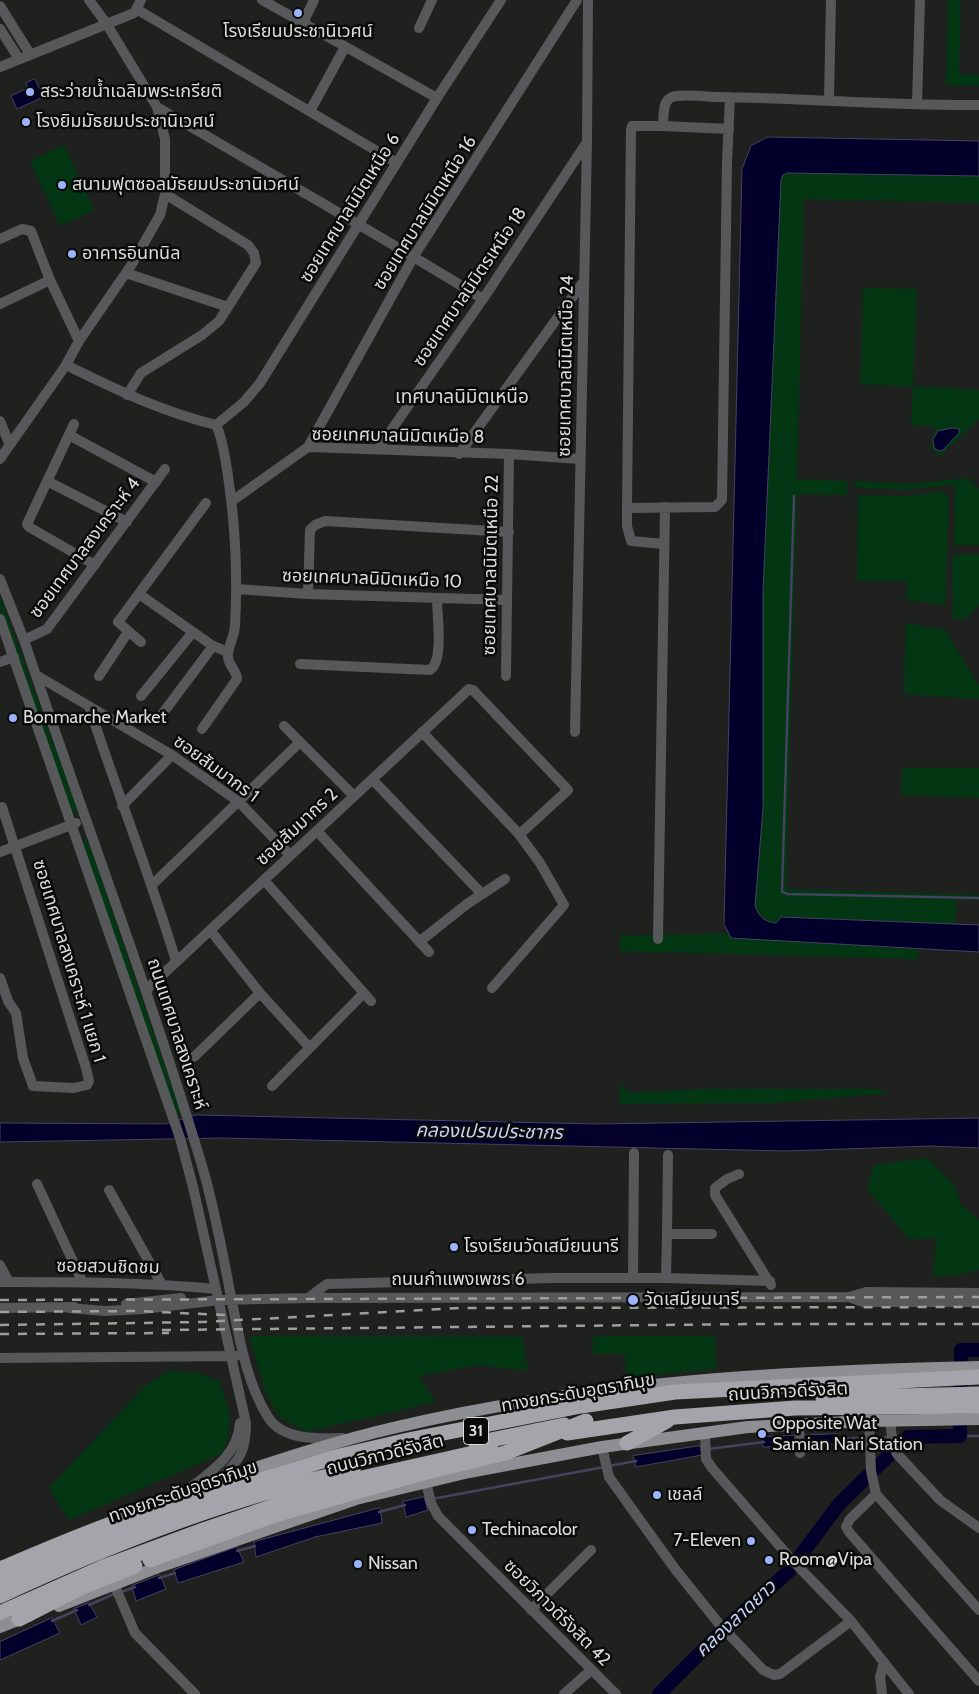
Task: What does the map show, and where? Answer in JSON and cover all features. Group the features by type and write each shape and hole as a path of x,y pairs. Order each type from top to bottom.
{"highway":[{"name":"ทางยกระดับอุตราภิมุข","path":"0,1584 132,1529 248,1487 338,1461 411,1444 583,1409 677,1395 969,1374"},
{"name":"ถนนวิภาวดีรังสิต","path":"0,1584 203,1498 335,1457 408,1440 581,1406 675,1392 969,1374"},
{"name":"ทางยกระดับอุตราภิมุข","path":"0,1596 108,1549 272,1491 406,1458 586,1421 677,1408 795,1399 979,1394"},
{"name":"ถนนวิภาวดีรังสิต","path":"0,1613 103,1567 203,1530 344,1482 587,1429 675,1417 795,1408 968,1413"},
{"path":"627,1443 675,1417"},
{"path":"19,1619 80,1588 150,1560 278,1514 419,1474 505,1453 586,1421"},
{"path":"0,1569 70,1539 175,1501 217,1489 248,1487"},
{"path":"303,1497 349,1502"}],"main road":[{"name":"ถนนวิภาวดีรังสิต","path":"0,1562 124,1512 188,1490 355,1438 473,1411 677,1382 753,1375 969,1374"},
{"name":"ถนนวิภาวดีรังสิต","path":"0,1627 349,1502 426,1482 603,1453 627,1443 705,1438 869,1420 890,1426 968,1413"}],"street":[{"path":"0,459 9,443 66,365 79,341 126,273 160,215 165,194 165,139 157,107 106,23 89,0"},
{"path":"262,0 436,98"},
{"path":"303,23 314,0"},
{"path":"419,28 432,0"},
{"name":"ซอยเทศบาลนิมิตเหนือ 6","path":"216,425 244,402 260,383 436,98 501,0"},
{"name":"ซอยเทศบาลนิมิตเหนือ 16","path":"308,447 414,256 577,0"},
{"name":"ซอยเทศบาลนิมิตเหนือ 24","path":"575,732 588,142 588,0"},
{"path":"829,99 830,0"},
{"path":"917,103 920,0"},
{"path":"0,67 106,23 140,5 397,163"},
{"path":"0,6 30,54"},
{"path":"0,29 19,59"},
{"path":"310,111 345,47"},
{"path":"663,126 665,104 673,96 829,99 979,106"},
{"path":"627,508 715,507 722,500 730,97"},
{"path":"157,107 358,226 414,256 483,299"},
{"path":"664,544 631,541 627,526 630,130 632,126 637,124 729,129"},
{"name":"ซอยเทศบาลนิมิตรเหนือ 18","path":"378,449 483,299 588,142"},
{"path":"127,395 141,373 212,327 228,307 256,263 254,254 248,245 165,194"},
{"path":"0,240 22,229 31,231 50,280 79,341"},
{"path":"126,273 228,307"},
{"path":"0,304 50,280"},
{"path":"459,454 584,281"},
{"path":"66,365 127,395 175,415 216,425 221,435 232,501 236,590 233,641 228,652 228,661 237,675 237,679 202,729"},
{"path":"0,421 9,443"},
{"path":"74,424 28,525 95,565"},
{"path":"68,435 156,482"},
{"name":"ซอยเทศบาลนิมิตเหนือ 8","path":"232,501 308,447 459,454 509,454 580,459"},
{"name":"ซอยเทศบาลนิมิตเหนือ 22","path":"506,676 509,454"},
{"name":"ซอยเทศบาลสงเคราะห์ 4","path":"24,640 47,629 165,469"},
{"path":"47,481 127,522"},
{"path":"141,642 118,622 206,503"},
{"path":"658,939 665,507"},
{"path":"308,594 310,530 319,522 509,532"},
{"name":"ถนนเทศบาลสงเคราะห์","path":"0,579 24,640 84,820 146,990 174,1077 206,1182 244,1354 259,1401 273,1425 282,1431 298,1436 322,1439 355,1438"},
{"name":"ซอยเทศบาลนิมิตเหนือ 10","path":"236,590 437,599 506,600"},
{"path":"139,594 213,646 228,652"},
{"path":"300,664 430,670 437,664 437,599"},
{"name":"ถนนเทศบาลสงเคราะห์","path":"0,619 180,1138 193,1187 246,1423 246,1444 234,1465 220,1480"},
{"path":"99,676 128,632"},
{"path":"141,696 193,632"},
{"path":"163,714 213,646"},
{"path":"0,662 14,658"},
{"name":"ซอยสัมมากร 1","path":"36,675 172,755 239,802 290,855"},
{"name":"ซอยสัมมากร 2","path":"146,990 467,690 472,689 568,790 522,833 518,834"},
{"path":"89,706 122,806 152,885 176,961"},
{"path":"284,726 354,796"},
{"path":"422,732 518,834 540,863 564,906 492,988"},
{"path":"152,885 300,742"},
{"path":"122,806 172,755"},
{"path":"372,779 482,894"},
{"path":"2,807 16,846"},
{"path":"0,852 84,820"},
{"path":"317,831 429,952"},
{"name":"ซอยเทศบาลสงเคราะห์ 1 แยก 1","path":"0,978 8,1001 16,1013 29,1080 33,1086 82,1088 89,1081 16,846"},
{"path":"419,942 506,878"},
{"path":"264,880 367,997 309,1047 272,1086"},
{"path":"210,930 260,993 309,1047"},
{"path":"194,1057 260,993"},
{"path":"633,1278 634,1153"},
{"path":"666,1278 668,1155"},
{"path":"739,1174 720,1183 715,1188 716,1196 770,1282 772,1297"},
{"path":"37,1184 82,1281"},
{"path":"109,1190 161,1284"},
{"path":"667,1234 712,1234"},
{"path":"0,1265 5,1282"},
{"path":"308,1298 327,1284 633,1278 770,1282"},
{"name":"ซอยสวนชิดชม","path":"5,1282 82,1281 161,1284 217,1294"},
{"name":"ถนนกำแพงเพชร 6","path":"0,1308 69,1308 105,1311 143,1309 217,1294 232,1299 849,1297 866,1292 979,1293"},
{"name":"ถนนกำแพงเพชร 6","path":"849,1297 864,1302 979,1302"},
{"path":"0,1358 231,1356 244,1354"},
{"path":"188,1490 219,1465 236,1444 240,1426 241,1399"},
{"path":"869,1420 872,1475 876,1494 979,1610"},
{"path":"890,1426 892,1446 897,1454 940,1500 979,1528"},
{"path":"799,1427 800,1452"},
{"path":"705,1438 706,1457 721,1479 794,1562 851,1621 909,1694"},
{"path":"603,1453 607,1472 666,1556 720,1625 763,1670 774,1675 780,1674 851,1621"},
{"name":"ซอยวิภาวดีรังสิต 42","path":"426,1482 430,1500 438,1516 616,1694"},
{"path":"876,1494 850,1519 846,1527 979,1681"},
{"path":"531,1610 591,1550"},
{"path":"116,1587 135,1633 195,1694"},
{"path":"882,1694 880,1677 884,1662"},
{"path":"564,1694 591,1670"}],"green space":[{"path":"948,0 961,0 959,74 979,75 979,86 946,85"},
{"name":"สนามฟุตซอลมัธยมประชานิเวศน์","path":"64,145 94,210 60,226 30,161"},
{"path":"787,173 979,176 979,203 804,199 797,479 847,481 847,495 797,494 786,889 979,895 979,900 956,900 956,925 781,917 776,923 763,918 755,906 763,808 763,591 781,180 783,175"},
{"path":"863,288 917,289 913,386 979,390 979,420 939,456 930,446 936,427 911,425 913,387 861,384"},
{"path":"968,478 979,489 979,545 954,545 955,485 905,490 862,488 855,486 853,481 909,484"},
{"path":"943,491 949,498 945,605 906,600 907,581 857,581 858,495 910,496"},
{"path":"955,554 979,554 979,606 964,620 953,618 952,561"},
{"path":"0,596 76,806 76,813 71,812 0,609"},
{"path":"906,623 945,630 979,686 979,699 904,694"},
{"path":"902,768 979,768 979,798 902,795"},
{"path":"85,839 88,841 181,1113 177,1114 137,1004 83,845"},
{"path":"727,933 731,938 918,949 918,959 620,951 620,936"},
{"path":"620,1081 629,1093 701,1089 876,1089 890,1093 773,1103 620,1104"},
{"path":"927,1158 954,1185 961,1205 979,1219 979,1270 958,1275 933,1277 936,1238 909,1239 867,1189 874,1165"},
{"path":"249,1336 522,1337 528,1371 478,1365 419,1376 436,1402 306,1432 280,1417 267,1396"},
{"path":"593,1336 715,1336 716,1369 642,1376 626,1380 625,1354 593,1354"},
{"path":"169,1371 199,1373 219,1381 226,1399 230,1427 226,1445 221,1454 69,1520 49,1488 146,1385"}],"water":[{"name":"สระว่ายนํ้าเฉลิมพระเกรียติ","path":"35,79 43,97 17,109 11,96 28,88 26,83"},
{"path":"768,137 979,141 979,176 787,173 783,175 781,180 763,591 763,808 755,906 763,918 776,923 781,917 979,925 979,952 731,938 724,924 742,169 751,146"},
{"path":"953,428 959,429 959,433 942,451 937,450 934,447 933,439 938,431"},
{"name":"คลองเปรมประชากร","path":"196,1115 598,1124 979,1118 979,1148 931,1146 786,1151 222,1138 0,1142 0,1123 166,1124"},
{"path":"836,1434 837,1444 763,1447 762,1437"},
{"path":"700,1446 702,1455 636,1467 633,1456"},
{"path":"424,1497 428,1510 406,1517 403,1502"},
{"path":"380,1508 382,1523 315,1537 256,1557 254,1542"},
{"path":"237,1547 244,1562 178,1583 174,1570"},
{"path":"160,1575 166,1589 136,1601 132,1586"},
{"path":"89,1603 97,1617 81,1625 74,1609"},
{"path":"52,1618 60,1633 0,1660 0,1642"}],"waterway":[{"path":"794,496 782,892 788,894 979,898"},
{"name":"คลองลาดยาว","path":"659,1694 720,1633 788,1572 840,1503 908,1437 960,1436 961,1350 979,1350"},
{"path":"960,1436 979,1436"},
{"path":"872,1438 889,1437"},
{"path":"895,1437 908,1437"},
{"path":"835,1439 867,1438"},
{"path":"708,1449 764,1442"},
{"path":"609,1466 636,1461"},
{"path":"432,1499 604,1467"},
{"path":"379,1512 405,1505"},
{"path":"237,1551 255,1546"},
{"path":"159,1578 175,1573"},
{"path":"121,1592 135,1587"},
{"path":"89,1605 116,1593"},
{"path":"52,1621 77,1610"}],"railway":[{"path":"0,1300 979,1297"},
{"path":"0,1325 204,1322 459,1308 979,1307"},
{"path":"0,1312 136,1311 225,1315"},
{"path":"162,1330 757,1324 979,1324"},
{"path":"0,1334 169,1333"}],"place":[{"name":"โรงเรียนประชานิเวศน์","path":"298,13"},
{"name":"สระว่ายนํ้าเฉลิมพระเกรียติ","path":"30,92"},
{"name":"โรงยิมมัธยมประชานิเวศน์","path":"26,122"},
{"name":"สนามฟุตซอลมัธยมประชานิเวศน์","path":"62,185"},
{"name":"อาคารอินทนิล","path":"72,254"},
{"name":"Bonmarche Market","path":"13,718"},
{"name":"โรงเรียนวัดเสมียนนารี","path":"454,1247"},
{"name":"วัดเสมียนนารี","path":"633,1300"},
{"name":"Opposite Wat Samian Nari Station","path":"762,1434"},
{"name":"เชลล์","path":"657,1495"},
{"name":"Techinacolor","path":"472,1530"},
{"name":"7-Eleven","path":"751,1541"},
{"name":"Room@Vipa","path":"769,1560"},
{"name":"Nissan","path":"358,1564"}],"district":[{"name":"เทศบาลนิมิตเหนือ","path":"462,397"}]}
